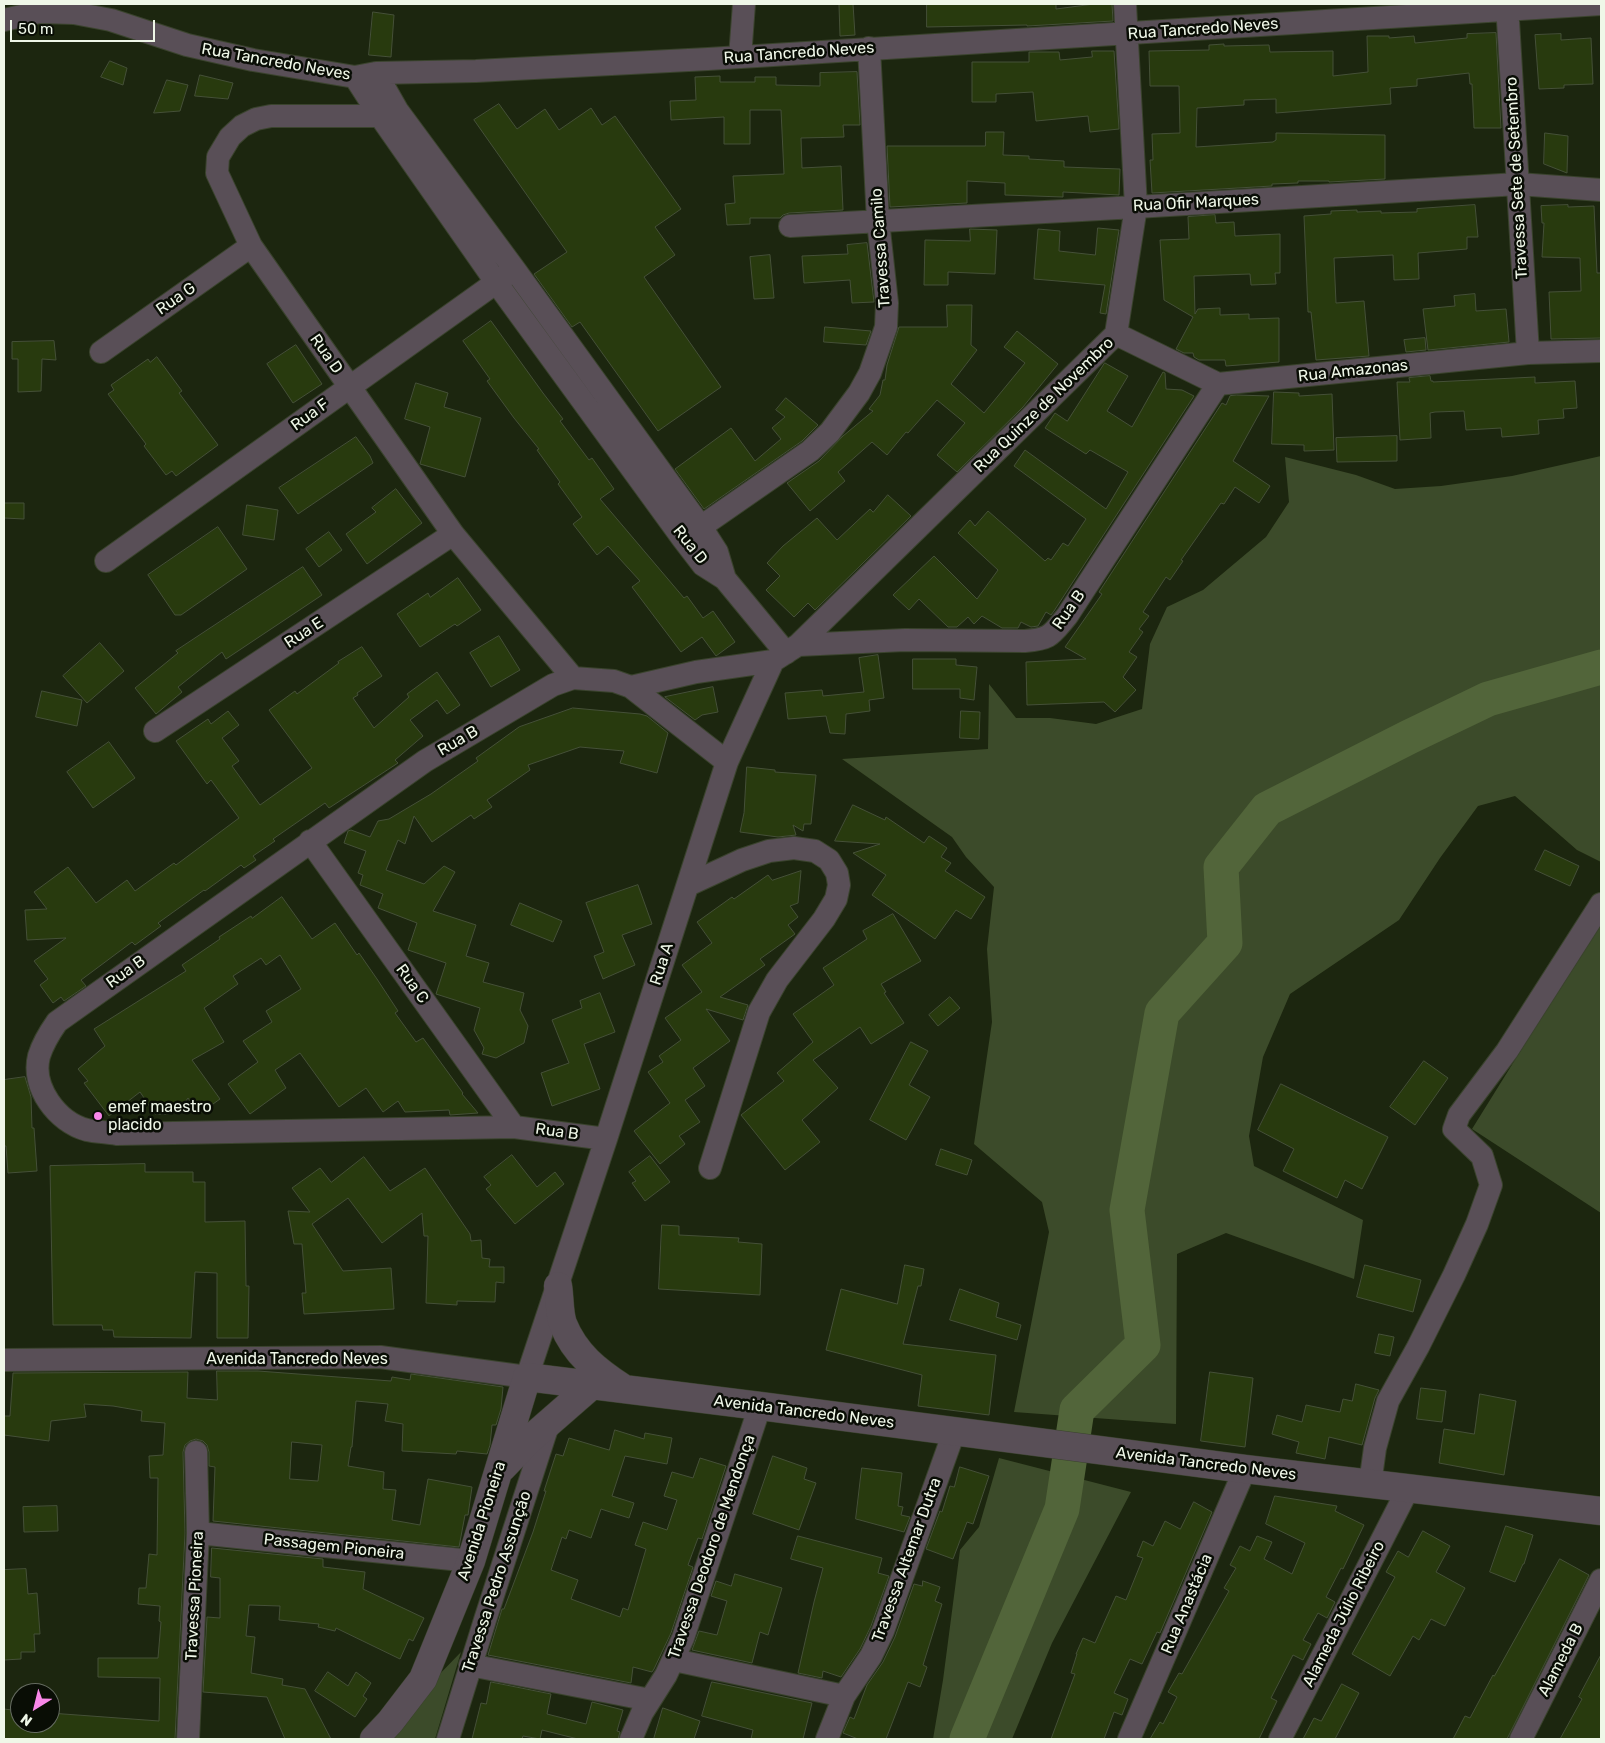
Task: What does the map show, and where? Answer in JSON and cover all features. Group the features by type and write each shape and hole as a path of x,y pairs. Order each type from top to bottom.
{"street":[{"path":"740,57 744,4"},
{"name":"Rua Quinze de Novembro","path":"786,653 1116,334 1136,207 1126,4"},
{"name":"Rua Tancredo Neves","path":"4,20 39,12 74,13 111,20 187,45 254,60 365,75 740,57 1507,7 1601,4"},
{"name":"Travessa Sete de Setembro","path":"1507,7 1528,353"},
{"name":"Travessa Camilo","path":"692,533 810,451 830,432 858,394 870,373 886,327 887,303 878,221 869,48"},
{"name":"Rua D","path":"365,75 496,282 692,533 717,552 725,579 786,653"},
{"name":"Rua D","path":"388,113 271,116 256,120 242,126 230,136 218,157 217,172 251,246 349,387 453,534 573,678"},
{"name":"Rua D","path":"388,113 515,270 692,533"},
{"name":"Rua Ofir Marques","path":"790,226 1518,184 1601,190"},
{"name":"Rua G","path":"101,352 251,246"},
{"name":"Rua F","path":"106,561 515,270"},
{"path":"1116,334 1218,384"},
{"name":"Rua Amazonas","path":"1218,384 1528,353 1601,351"},
{"name":"Rua B","path":"606,1139 514,1127 117,1134 85,1129 61,1116 46,1098 38,1076 39,1057 47,1038 57,1022 425,760 553,685 573,678 614,681 631,687 786,653 905,640 1025,641 1051,636 1218,384"},
{"name":"Rua E","path":"155,731 453,534"},
{"name":"Rua A","path":"558,1286 727,762 786,653"},
{"path":"631,687 727,762"},
{"name":"Rua C","path":"310,841 514,1127"},
{"path":"688,885 742,860 769,851 794,848 815,851 829,860 837,872 839,885 836,899 824,919 777,980 759,1012 710,1168"},
{"path":"1370,1484 1375,1448 1388,1401 1418,1347 1454,1275 1477,1224 1491,1185 1482,1156 1454,1129 1459,1115 1507,1051 1601,904"},
{"path":"558,1286 563,1323 574,1347 598,1372 626,1390"},
{"name":"Avenida Pioneira","path":"374,1739 390,1722 423,1679 471,1561 527,1377 558,1286"},
{"name":"Avenida Tancredo Neves","path":"4,1360 380,1357 1000,1438 1601,1512"},
{"path":"499,1471 528,1441 591,1386"},
{"name":"Travessa Deodoro de Mendonça","path":"631,1739 636,1725 674,1660 683,1638 760,1406"},
{"name":"Travessa Pedro Assunção","path":"448,1739 548,1425"},
{"name":"Travessa Altemar Dutra","path":"827,1739 844,1696 871,1656 883,1631 954,1432"},
{"name":"Travessa Pioneira","path":"188,1739 198,1533 196,1452"},
{"name":"Rua Anastácia","path":"1129,1739 1245,1469"},
{"name":"Alameda Júlio Ribeiro","path":"1280,1739 1408,1489"},
{"name":"Passagem Pioneira","path":"198,1533 471,1561"},
{"name":"Alameda B","path":"1521,1739 1601,1580"},
{"path":"674,1660 844,1696"},
{"path":"470,1665 650,1700"}],"green space":[{"path":"1601,456 1601,862 1577,850 1515,796 1478,806 1440,858 1399,920 1290,994 1263,1057 1249,1136 1254,1166 1363,1220 1354,1279 1226,1233 1177,1254 1176,1424 1014,1412 1049,1232 1042,1202 974,1144 992,1022 987,949 994,887 966,857 952,837 842,759 988,749 989,684 1016,718 1050,718 1096,724 1142,709 1150,644 1167,607 1203,590 1266,537 1289,502 1285,457 1356,475 1395,489 1441,486 1512,476"},
{"path":"1601,924 1601,1213 1472,1129"},
{"path":"999,1458 1131,1492 1052,1643 1012,1739 933,1739 943,1680 960,1550 979,1527"},
{"path":"461,1652 435,1739 377,1739"}],"building":[{"path":"853,4 855,35 840,36 839,5"},
{"path":"927,4 1056,4 1056,9 1094,4 1112,4 1113,21 1027,26 927,27"},
{"path":"373,12 394,15 391,57 369,55"},
{"path":"1496,33 1501,128 1474,128 1472,84 1470,84 1469,73 1417,79 1417,86 1390,88 1391,104 1276,113 1276,99 1244,100 1244,105 1197,108 1196,147 1273,142 1276,140 1276,133 1385,135 1385,179 1329,182 1298,181 1298,183 1272,184 1272,186 1152,193 1150,160 1153,160 1152,134 1180,133 1179,86 1150,86 1149,51 1209,50 1209,45 1224,44 1224,46 1269,45 1270,52 1333,51 1333,76 1368,72 1367,36 1389,36 1389,38 1414,36 1415,43 1467,38 1467,34"},
{"path":"1561,34 1561,40 1591,38 1593,84 1564,85 1564,88 1539,89 1535,35"},
{"path":"1092,51 1114,51 1119,129 1090,132 1088,116 1036,121 1033,92 996,94 996,102 972,102 972,62 1029,62 1029,52 1059,52 1060,60 1092,57"},
{"path":"110,61 127,68 123,85 101,77"},
{"path":"857,72 860,125 843,125 844,137 801,138 802,168 841,166 843,210 789,213 780,218 750,218 750,224 727,225 725,204 735,203 733,176 784,174 781,110 750,110 750,144 724,144 724,117 671,120 670,101 696,100 695,77 720,76 720,82 755,82 755,77 776,77 776,85 820,86 820,73"},
{"path":"200,75 233,83 228,99 195,96"},
{"path":"167,80 188,85 180,111 154,113"},
{"path":"499,104 517,129 545,109 559,130 591,108 602,125 615,116 681,209 655,227 675,255 644,277 721,387 658,431 580,322 572,327 534,274 567,252 474,120"},
{"path":"986,132 1004,132 1003,155 1029,156 1029,159 1064,161 1064,167 1120,169 1119,195 1063,192 1063,197 1005,195 1005,183 967,181 967,203 890,207 887,146 985,146"},
{"path":"1545,133 1568,136 1567,173 1544,164"},
{"path":"1475,205 1478,237 1467,237 1467,249 1418,253 1419,279 1394,280 1393,255 1334,258 1336,303 1364,301 1369,356 1316,360 1311,312 1308,312 1304,216 1331,214 1331,211 1357,210 1357,212 1381,211 1381,213 1417,212 1417,209"},
{"path":"1568,205 1568,207 1594,206 1597,273 1601,273 1601,338 1551,339 1549,292 1581,291 1580,258 1542,257 1544,223 1542,223 1541,206"},
{"path":"1215,215 1216,223 1234,222 1235,236 1280,234 1280,273 1275,273 1276,284 1251,285 1250,274 1194,276 1195,314 1198,309 1220,308 1220,315 1249,314 1249,319 1279,318 1279,362 1226,366 1225,360 1199,360 1194,357 1193,353 1184,353 1176,349 1193,317 1164,300 1160,240 1189,239 1188,217"},
{"path":"1098,228 1119,230 1106,314 1100,313 1105,285 1034,279 1038,229 1060,231 1059,251 1095,255"},
{"path":"970,229 997,230 995,274 948,272 948,285 924,285 925,240 970,241"},
{"path":"867,243 874,302 852,303 850,280 804,283 802,256 848,254 847,245"},
{"path":"770,255 774,298 754,299 750,257"},
{"path":"1475,294 1476,311 1506,309 1509,342 1428,350 1423,309 1455,306 1454,296"},
{"path":"947,305 972,305 971,345 977,350 951,384 984,413 1025,363 1004,347 1017,331 1058,364 1023,407 957,472 937,455 965,423 937,400 887,455 872,442 838,472 845,481 810,511 787,483 819,461 843,436 873,411 869,409 880,395 899,327 947,327"},
{"path":"491,321 563,419 560,421 589,460 592,458 614,489 600,499 684,598 687,596 703,618 713,611 735,642 716,656 702,637 681,652 632,587 640,581 608,546 597,555 573,524 582,517 558,484 560,482 537,450 539,449 487,381 490,379 463,341"},
{"path":"825,327 871,331 866,345 824,342"},
{"path":"1425,338 1426,350 1406,352 1404,340"},
{"path":"54,341 56,360 42,359 41,391 18,392 18,359 12,359 12,342"},
{"path":"296,345 322,384 293,403 267,364"},
{"path":"157,357 182,391 179,393 218,445 176,476 172,471 166,475 144,446 146,444 108,394 114,390 111,385 148,359 150,362"},
{"path":"1105,363 1128,376 1107,411 1132,427 1163,372 1165,373 1166,389 1182,390 1194,396 1051,615 1046,612 1038,626 1031,627 1021,622 1018,628 1002,628 982,616 974,624 968,617 957,627 948,627 919,599 909,610 893,595 934,556 977,599 998,570 958,533 970,520 975,526 988,511 1045,561 1048,558 1051,560 1063,543 1068,546 1086,519 1014,466 1025,450 1106,509 1128,472 1090,450 1086,454 1045,428 1055,413 1067,421"},
{"path":"1430,376 1433,382 1535,377 1535,383 1575,381 1577,408 1563,409 1564,418 1538,420 1539,434 1502,437 1501,428 1466,430 1464,411 1435,412 1430,413 1431,438 1400,440 1397,382 1410,382 1409,378"},
{"path":"416,383 448,393 444,407 481,418 465,477 420,464 430,427 405,419"},
{"path":"1274,392 1299,393 1299,396 1332,394 1334,450 1304,451 1304,445 1272,444"},
{"path":"1230,396 1269,396 1233,461 1270,486 1259,503 1235,487 1224,504 1221,503 1181,560 1183,561 1170,580 1166,577 1143,612 1149,616 1139,629 1143,632 1129,652 1137,657 1123,677 1136,690 1115,712 1104,702 1027,705 1026,662 1086,659 1065,647 1102,594 1099,592 1222,403 1226,405"},
{"path":"786,398 818,425 802,441 704,509 675,469 731,428 755,461 781,439 772,428 785,417 776,410"},
{"path":"1397,436 1397,461 1337,462 1336,438"},
{"path":"356,437 373,463 298,514 279,488"},
{"path":"396,489 422,523 367,564 346,534 376,512 372,508"},
{"path":"888,495 911,516 815,610 808,603 794,617 766,590 780,576 767,563 783,546 817,518 837,540 870,509 873,512"},
{"path":"4,503 24,503 24,519 4,518"},
{"path":"247,505 278,510 274,540 243,535"},
{"path":"218,527 247,569 181,615 175,615 148,575"},
{"path":"329,532 342,550 319,567 306,549"},
{"path":"303,567 322,595 226,659 222,652 178,687 182,692 156,714 135,688 178,653 176,651"},
{"path":"458,578 481,610 457,626 455,624 420,647 397,614 428,593 430,597"},
{"path":"499,636 520,670 491,687 470,653"},
{"path":"100,643 124,671 87,703 63,676"},
{"path":"362,647 382,676 357,693 358,695 353,698 374,728 409,697 407,694 437,672 460,705 447,714 437,700 410,720 423,736 395,760 398,763 329,808 325,803 273,839 275,841 253,856 256,860 244,868 241,865 204,890 158,923 161,926 135,945 132,942 81,980 86,986 64,1001 61,997 53,1003 40,985 48,979 34,961 66,938 27,940 25,910 47,909 34,892 68,867 96,903 127,880 135,891 174,863 176,865 239,818 211,780 207,784 176,741 208,719 211,724 228,711 239,725 222,738 239,761 232,766 260,805 312,768 269,710 295,691 297,694 338,662"},
{"path":"878,655 884,698 869,700 870,711 846,714 845,734 830,733 826,716 788,719 785,693 822,690 823,696 864,692 859,658"},
{"path":"913,659 956,659 956,665 977,667 974,700 960,698 960,689 913,689"},
{"path":"713,687 718,712 702,715 695,720 665,697"},
{"path":"42,691 82,700 77,726 36,717"},
{"path":"573,708 647,716 668,733 657,773 620,763 624,751 580,747 528,765 530,770 487,800 492,807 474,819 471,815 432,842 414,816 405,844 398,840 386,870 424,884 444,866 455,872 433,911 476,925 466,956 489,963 483,982 524,993 520,1010 528,1026 524,1043 496,1058 482,1054 484,1048 474,1030 480,1008 436,994 446,963 408,950 417,923 378,908 383,894 360,885 363,875 358,873 366,851 344,843 348,831 351,830 370,837 378,821 389,819 431,794 478,761 476,758 519,727"},
{"path":"961,711 980,712 979,739 960,738"},
{"path":"109,742 135,778 93,808 67,772"},
{"path":"747,767 775,770 775,772 816,775 811,824 804,824 803,831 793,825 796,835 778,837 740,832 744,813"},
{"path":"853,805 885,820 886,817 924,843 929,836 947,848 941,857 951,863 945,871 985,897 971,919 956,910 935,939 872,895 886,875 853,853 880,844 835,841"},
{"path":"1545,850 1579,866 1570,886 1535,870"},
{"path":"801,871 798,903 790,906 798,917 788,925 795,934 760,959 765,965 720,997 748,1005 743,1020 706,1009 730,1041 693,1068 705,1086 685,1100 700,1122 679,1136 685,1144 660,1164 634,1131 670,1103 648,1072 663,1062 659,1056 681,1040 665,1018 702,992 682,965 712,943 697,922 732,897 734,899 768,875 772,880"},
{"path":"638,885 652,924 622,935 635,965 603,979 594,956 604,952 586,903"},
{"path":"282,897 312,939 335,923 357,955 359,953 377,979 398,1011 395,1013 416,1042 423,1038 462,1094 478,1113 450,1115 449,1110 405,1112 398,1101 383,1112 366,1088 339,1107 300,1053 275,1070 286,1088 250,1114 228,1084 258,1062 243,1041 272,1022 266,1011 301,989 280,955 266,965 261,958 233,976 238,984 204,1008 224,1042 192,1060 220,1099 199,1114 188,1098 178,1112 155,1114 140,1092 109,1116 84,1083 88,1081 78,1069 105,1046 94,1029 186,971 182,965 220,939 219,937 251,916 252,918"},
{"path":"520,903 562,921 553,942 511,925"},
{"path":"893,914 921,961 881,984 886,992 884,993 904,1023 871,1044 860,1027 813,1060 838,1088 802,1120 820,1142 785,1170 741,1115 784,1081 777,1073 813,1042 793,1014 834,985 823,968 867,939 863,931"},
{"path":"600,993 615,1032 584,1044 600,1089 552,1106 541,1073 569,1063 552,1020 582,1008 580,1001"},
{"path":"950,997 960,1008 938,1026 929,1015"},
{"path":"911,1042 928,1051 909,1085 930,1097 906,1140 870,1120"},
{"path":"1424,1061 1448,1078 1415,1125 1390,1107"},
{"path":"25,1077 31,1097 32,1128 34,1128 37,1171 8,1173 6,1146 4,1146 4,1080"},
{"path":"1281,1084 1388,1137 1362,1189 1345,1180 1337,1198 1283,1171 1294,1149 1258,1130"},
{"path":"941,1149 972,1160 967,1175 936,1165"},
{"path":"512,1155 537,1187 555,1172 564,1184 515,1224 486,1189 491,1185 484,1177"},
{"path":"650,1156 670,1182 645,1201 632,1183 636,1181 629,1172"},
{"path":"364,1157 390,1191 425,1168 470,1234 471,1241 481,1240 482,1258 490,1259 489,1267 504,1267 504,1283 496,1282 495,1302 457,1301 457,1305 426,1303 428,1236 424,1236 422,1213 382,1243 348,1198 312,1224 343,1271 391,1268 394,1309 304,1314 302,1293 306,1293 302,1244 294,1244 288,1211 310,1212 292,1188 320,1168 331,1182"},
{"path":"145,1164 145,1172 193,1172 193,1182 205,1182 205,1222 245,1221 246,1286 249,1286 248,1338 217,1338 217,1273 195,1272 191,1338 114,1337 113,1330 103,1330 102,1325 53,1325 50,1166"},
{"path":"662,1225 679,1226 679,1235 739,1238 738,1242 762,1244 760,1295 659,1289"},
{"path":"905,1265 924,1269 921,1286 918,1286 903,1344 996,1355 989,1415 918,1406 922,1375 826,1350 841,1289 897,1304"},
{"path":"1365,1265 1421,1280 1413,1312 1357,1297"},
{"path":"960,1289 999,1303 996,1317 1021,1325 1017,1340 950,1320"},
{"path":"1379,1334 1394,1337 1390,1356 1375,1353"},
{"path":"217,1371 258,1371 391,1381 392,1377 410,1380 411,1374 503,1387 501,1409 496,1425 492,1425 487,1454 457,1451 456,1454 402,1451 403,1424 385,1421 388,1404 356,1401 352,1447 348,1466 384,1472 383,1489 396,1490 392,1520 420,1525 428,1479 472,1487 468,1515 465,1515 459,1547 213,1521 215,1467 209,1466 207,1445 203,1441 196,1439 190,1441 185,1445 183,1452 185,1533 175,1739 4,1739 4,1709 10,1710 10,1733 60,1733 60,1714 159,1721 160,1678 98,1677 98,1658 158,1658 161,1622 159,1621 160,1606 138,1604 139,1588 146,1588 149,1554 157,1555 158,1478 150,1478 149,1456 163,1455 165,1423 141,1421 142,1411 84,1404 86,1417 51,1421 49,1441 4,1435 4,1416 10,1416 13,1373 188,1372 187,1398 217,1400","holes":["292,1442 322,1445 318,1481 290,1479"]},
{"path":"1210,1372 1253,1378 1245,1447 1201,1441"},
{"path":"1356,1384 1379,1390 1362,1445 1329,1437 1325,1459 1296,1453 1299,1442 1272,1434 1277,1415 1302,1422 1306,1405 1340,1412 1343,1399 1352,1401"},
{"path":"1421,1388 1446,1391 1442,1422 1417,1419"},
{"path":"1480,1394 1516,1401 1504,1475 1439,1463 1444,1429 1474,1434"},
{"path":"615,1430 644,1439 645,1433 672,1438 667,1464 625,1456 612,1496 634,1503 629,1518 601,1509 591,1538 569,1530 566,1539 562,1537 551,1570 578,1580 571,1599 620,1617 623,1608 628,1610 646,1549 635,1545 643,1522 667,1530 677,1500 664,1496 672,1472 693,1478 700,1458 726,1466 702,1539 698,1538 688,1565 693,1567 671,1633 654,1669 652,1672 633,1667 631,1683 488,1655 502,1609 504,1609 533,1532 556,1454 563,1456 569,1438 609,1450"},
{"path":"773,1456 807,1468 804,1479 816,1483 799,1530 753,1514"},
{"path":"960,1467 989,1476 973,1524 967,1522 953,1559 926,1549 940,1511 942,1512 950,1486 954,1487"},
{"path":"862,1468 902,1473 898,1506 903,1507 901,1515 910,1517 904,1532 856,1519"},
{"path":"1275,1496 1337,1506 1335,1511 1364,1525 1343,1569 1341,1568 1326,1597 1335,1602 1327,1618 1318,1613 1303,1640 1311,1644 1303,1660 1293,1655 1271,1698 1277,1701 1259,1739 1150,1739 1160,1722 1163,1724 1177,1697 1168,1692 1179,1673 1182,1674 1229,1591 1224,1588 1236,1568 1230,1565 1240,1546 1250,1551 1257,1536 1272,1542 1264,1559 1292,1574 1305,1543 1266,1524"},
{"path":"1194,1502 1212,1512 1160,1633 1157,1632 1142,1664 1130,1659 1114,1693 1128,1699 1122,1715 1114,1712 1104,1739 1051,1739 1075,1674 1071,1673 1083,1638 1095,1643 1116,1596 1126,1600 1143,1558 1137,1556 1143,1541 1153,1546 1165,1521 1180,1529"},
{"path":"57,1506 58,1531 24,1532 23,1507"},
{"path":"1506,1526 1533,1535 1524,1564 1515,1582 1490,1572"},
{"path":"1423,1531 1450,1546 1436,1572 1465,1588 1445,1626 1431,1619 1419,1640 1413,1636 1390,1676 1352,1654 1395,1577 1386,1572 1398,1551 1408,1557"},
{"path":"798,1536 882,1558 878,1573 889,1576 871,1626 860,1649 841,1677 823,1671 822,1678 798,1673 823,1568 791,1559"},
{"path":"212,1548 323,1559 323,1567 365,1572 363,1589 424,1618 413,1641 409,1639 400,1659 336,1628 335,1631 318,1627 319,1624 279,1620 280,1606 249,1605 246,1636 255,1637 251,1673 283,1679 282,1685 305,1689 331,1739 285,1739 267,1697 203,1692 207,1617 220,1618 220,1578 211,1577"},
{"path":"1560,1559 1589,1575 1507,1739 1453,1739 1465,1716 1470,1718"},
{"path":"26,1569 28,1594 37,1593 40,1634 34,1634 35,1652 21,1652 21,1659 4,1660 4,1570"},
{"path":"735,1574 782,1588 768,1635 760,1632 752,1663 692,1650 699,1631 717,1635 727,1601 711,1596 716,1581 731,1586"},
{"path":"923,1581 940,1587 935,1601 942,1604 923,1665 927,1667 920,1687 908,1682 886,1739 858,1739 843,1733 850,1717 854,1719 867,1685 883,1662 895,1637 914,1584 922,1586"},
{"path":"1601,1655 1601,1739 1560,1739 1582,1699 1579,1697"},
{"path":"328,1672 348,1686 356,1672 371,1683 363,1696 367,1699 355,1717 315,1691"},
{"path":"491,1682 551,1694 547,1714 586,1724 592,1702 623,1710 617,1731 620,1732 618,1739 578,1739 542,1730 540,1739 523,1736 522,1739 472,1739 481,1703 486,1704"},
{"path":"712,1682 812,1703 803,1739 751,1739 753,1730 702,1716"},
{"path":"1342,1684 1359,1693 1335,1739 1303,1739 1314,1718 1321,1721"},
{"path":"663,1708 700,1721 694,1739 654,1739"}],"waterway":[{"path":"967,1739 1062,1509 1077,1410 1143,1345 1127,1210 1162,1013 1225,943 1221,867 1267,809 1488,699 1601,667"}],"place":[{"name":"emef maestro placido","path":"98,1116"}]}
